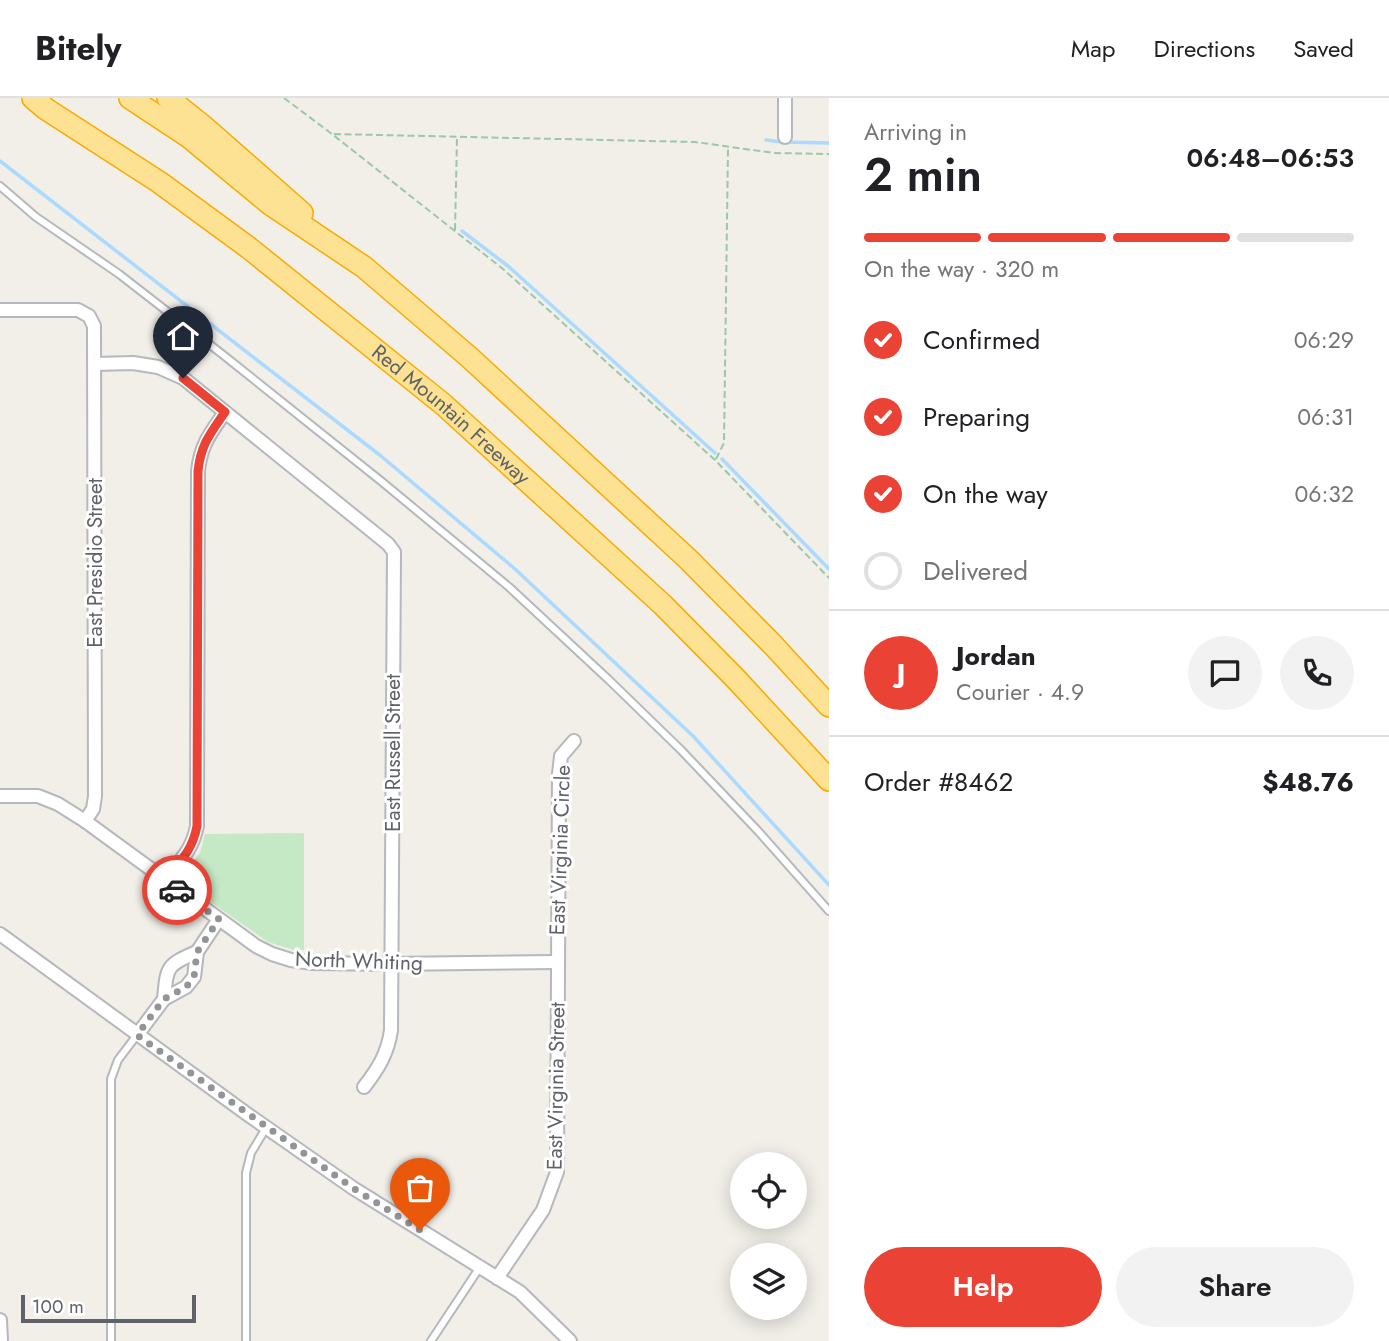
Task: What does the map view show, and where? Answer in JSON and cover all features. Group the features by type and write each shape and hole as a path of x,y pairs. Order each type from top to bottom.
{"highway":[{"name":"Red Mountain Freeway","path":"24,98 39,104 159,182 249,248 444,405 663,605 829,780"},
{"path":"130,98 189,137 270,204 364,268"},
{"path":"168,98 469,357 690,560 829,706"}],"street":[{"path":"785,98 785,137"},
{"name":"East Presidio Street","path":"0,310 78,310 89,316 94,326 95,796 93,809 85,821"},
{"path":"95,364 133,363 158,367 183,378 225,412 200,453 198,471 197,826 189,851 164,880"},
{"name":"East Russell Street","path":"225,412 388,544 394,552 391,1030 389,1045 380,1067 364,1087"},
{"name":"East Virginia Circle","path":"557,962 559,774 561,756 574,741"},
{"name":"North Whiting","path":"0,796 38,796 58,804 256,946 291,960 312,963 391,964 557,962"},
{"path":"137,1035 164,999 186,987 194,977 197,952 219,919"},
{"path":"0,934 266,1128 353,1188 520,1292 570,1341"},
{"path":"164,999 167,972 176,961 197,952"},
{"name":"East Virginia Street","path":"497,1278 543,1210 558,1172 557,962"},
{"path":"0,1320 1,1341"}],"lane":[{"path":"0,186 36,217 119,274 222,354 509,587 681,750 829,911"},
{"path":"111,1341 111,1079 118,1060 137,1035"},
{"path":"246,1341 246,1173 251,1153 266,1128"},
{"path":"431,1341 480,1267"}],"path":[{"path":"284,98 503,269 715,460 829,578"},
{"path":"332,134 695,142 774,153 829,154"},
{"path":"455,231 457,137"},
{"path":"715,460 724,443 728,146"}],"green space":[{"path":"304,833 304,950 294,950 268,942 178,879 200,853 205,834"}],"waterway":[{"path":"766,140 829,143"},
{"path":"0,161 381,456 515,569 693,736 829,885"},
{"path":"462,231 508,266 715,453"},
{"path":"722,459 829,569"}],"way so far":[{"path":"177,890 219,919 197,952 194,977 186,987 164,999 137,1035 353,1188 420,1230"}],"route":[{"path":"177,890 164,880 189,851 197,826 198,471 200,453 225,412 183,378"}]}
